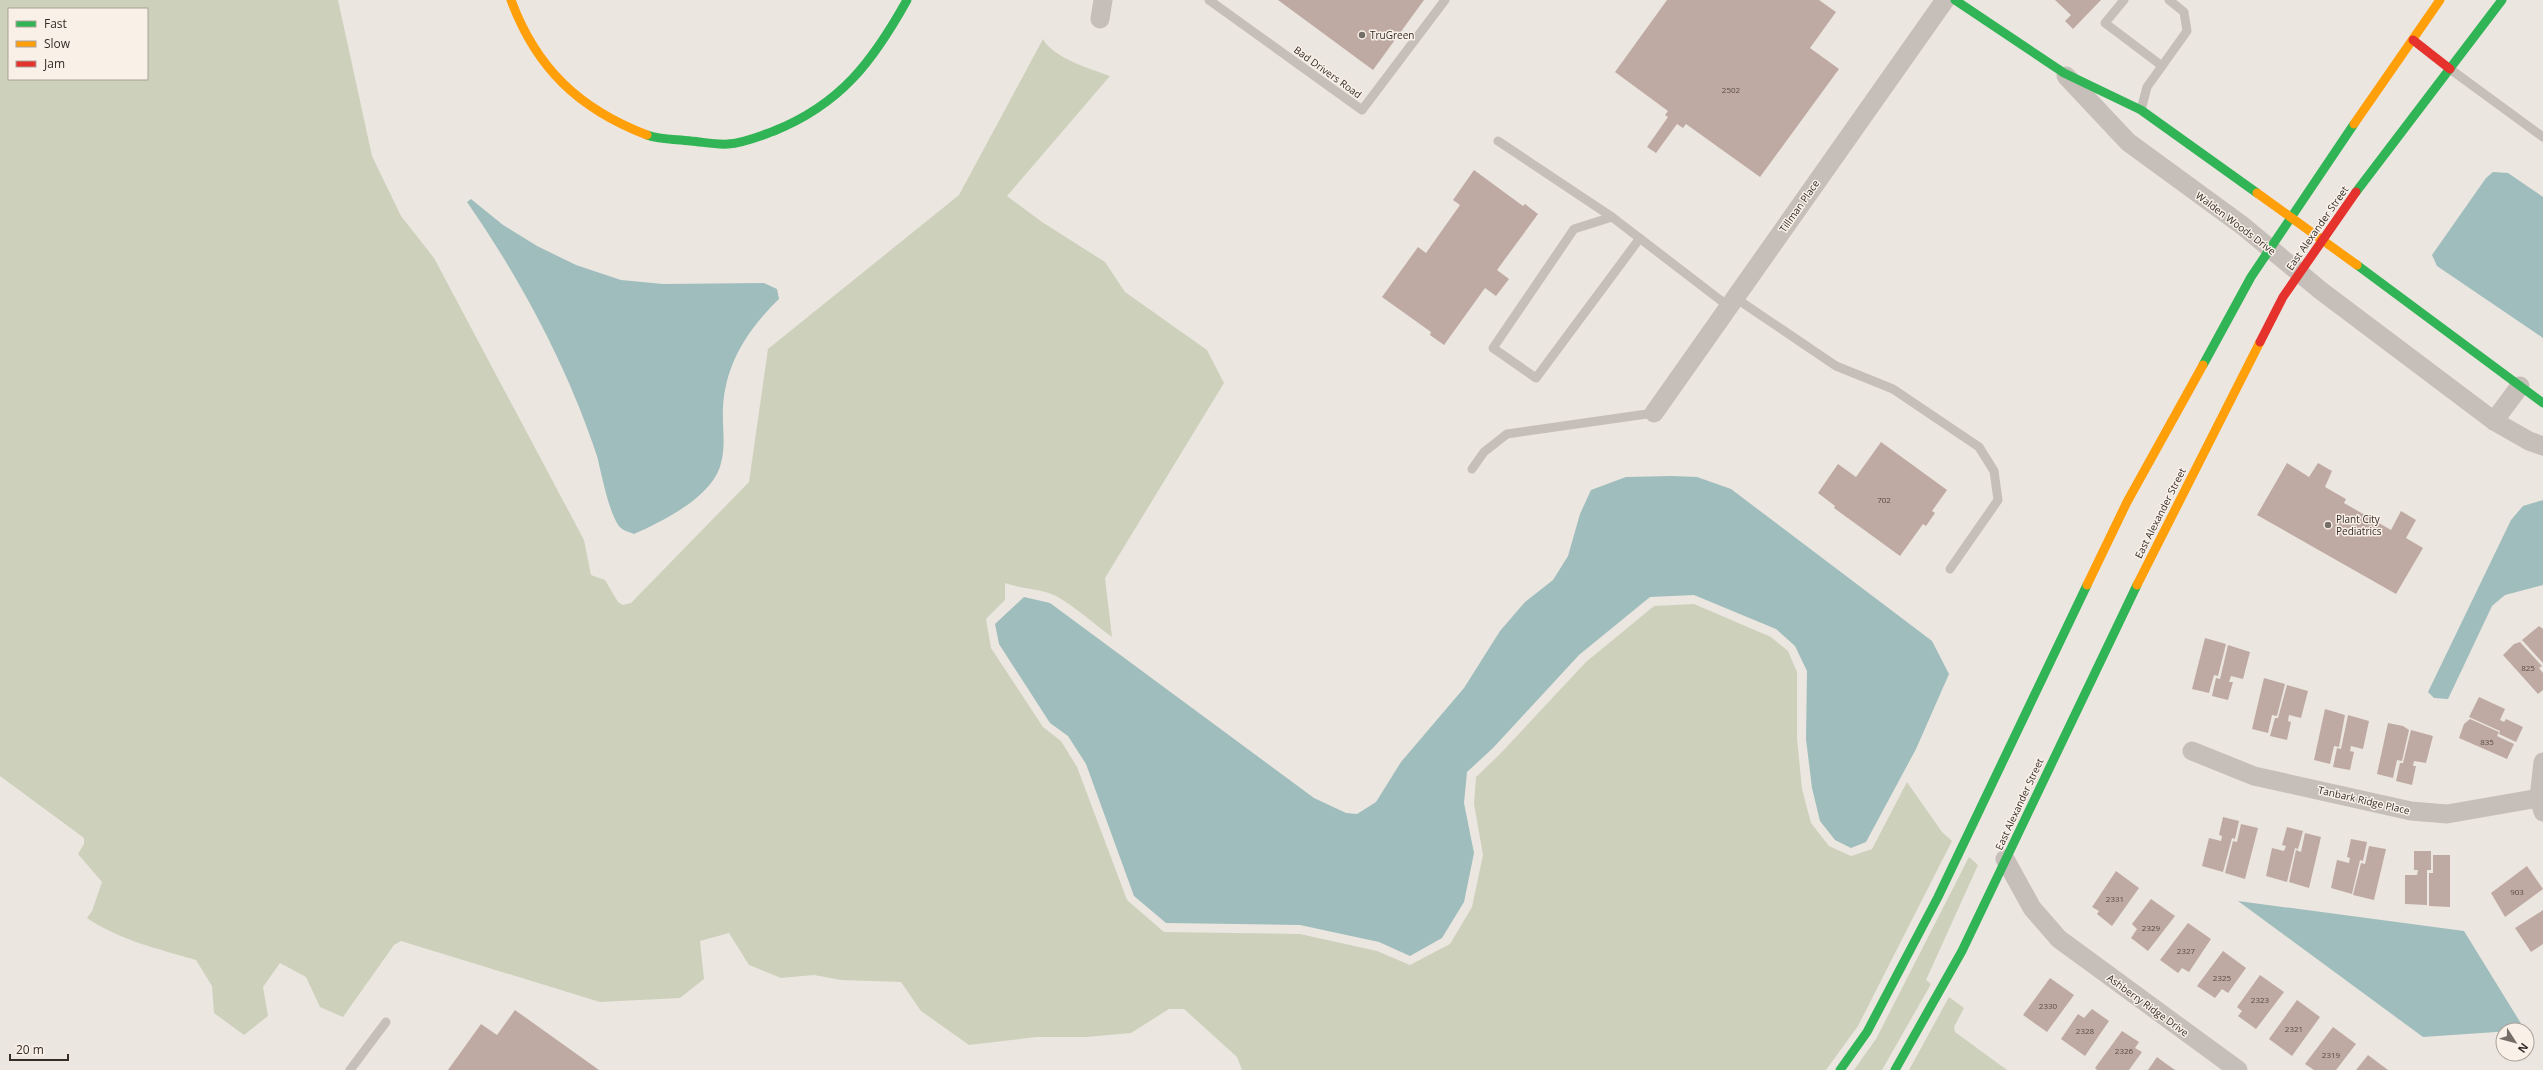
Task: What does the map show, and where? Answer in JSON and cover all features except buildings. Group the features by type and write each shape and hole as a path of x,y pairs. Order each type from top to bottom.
{"main road":[{"path":"511,0 517,21 542,63 568,91 603,116 651,137 729,144 774,130 823,106 861,72 885,39 907,0"},
{"name":"Walden Woods Drive","path":"1955,0 2064,73 2141,110 2322,239 2543,403"},
{"path":"1840,1070 1867,1032 1938,897 2127,502 2251,277 2290,217 2440,0"},
{"name":"East Alexander Street","path":"1896,1070 1962,951 2125,608 2238,382 2283,297 2322,239 2502,0"},
{"path":"2413,40 2450,68"}],"street":[{"path":"1100,19 1103,0"},
{"name":"Tillman Place","path":"1654,413 1731,301 1946,0"},
{"name":"Walden Woods Drive","path":"2064,73 2128,142 2270,248 2300,273 2494,421 2528,442 2543,446"},
{"path":"2494,421 2520,386"},
{"name":"Tanbark Ridge Place","path":"2192,752 2254,776 2411,811 2447,814 2541,805"},
{"path":"2541,805 2543,762"},
{"name":"Ashberry Ridge Drive","path":"2005,859 2032,908 2059,939 2238,1070"}],"lane":[{"name":"Bad Drivers Road","path":"1209,0 1362,110 1445,0"},
{"path":"2124,0 2105,23 2162,66"},
{"path":"2141,110 2147,87 2187,31 2184,12 2169,0"},
{"path":"2450,68 2543,137"},
{"path":"1498,141 1612,217 1731,301 1836,366 1893,389 1979,447 1994,471 1998,500 1950,569"},
{"path":"1612,217 1574,230 1493,348 1536,378 1640,238"},
{"path":"1472,469 1484,452 1507,434 1654,413"},
{"path":"350,1070 386,1022"}],"green space":[{"path":"0,0 338,0 372,156 401,216 434,258 584,540 591,575 605,580 618,602 623,605 631,603 749,482 768,349 959,195 1043,39 1055,52 1073,62 1110,76 1007,196 1042,222 1105,262 1125,292 1207,350 1224,383 1105,578 1112,637 1078,610 1056,596 1044,591 1005,583 1005,600 986,619 991,648 1043,727 1061,741 1077,767 1127,900 1164,932 1300,934 1377,951 1410,965 1450,944 1472,907 1483,855 1474,804 1476,777 1500,754 1586,662 1654,606 1694,604 1771,637 1788,651 1797,672 1797,738 1802,789 1811,823 1829,846 1851,856 1872,849 1907,782 1942,832 1952,841 1858,1026 1826,1070 1242,1070 1237,1057 1184,1009 1169,1009 1131,1033 1086,1037 1036,1037 969,1045 921,1011 901,982 841,980 814,975 781,978 749,965 729,933 700,941 704,979 680,998 600,1002 401,941 394,945 343,1017 320,1007 306,977 280,963 263,987 268,1016 244,1035 214,1013 212,986 196,960 126,938 99,926 87,918 92,911 102,882 78,854 84,844 84,838 0,776"},
{"path":"1969,857 1978,865 1926,980 1931,984 1882,1070 1854,1070 1876,1039"},
{"path":"1949,997 1964,1008 1954,1027 1955,1032 2007,1070 1909,1070"}],"water":[{"path":"2493,172 2508,173 2543,197 2543,338 2437,266 2432,255 2486,178"},
{"path":"471,199 503,225 537,246 576,265 621,280 663,284 764,283 777,289 779,299 757,322 740,348 733,362 728,377 723,408 724,443 721,463 716,475 708,487 698,497 672,515 634,534 625,531 617,523 603,483 597,456 572,390 541,324 524,293 506,261 467,202"},
{"path":"1626,477 1697,477 1731,489 1932,641 1949,674 1916,749 1866,842 1851,848 1835,840 1820,821 1812,788 1806,739 1807,671 1795,646 1776,629 1694,595 1650,597 1579,655 1493,748 1467,772 1464,803 1474,853 1464,902 1442,938 1410,956 1379,942 1300,925 1166,923 1134,896 1086,764 1068,736 1050,723 999,644 995,624 1024,597 1050,603 1314,798 1346,813 1357,814 1376,802 1401,762 1464,688 1500,631 1525,602 1553,580 1568,556 1580,514 1591,490"},
{"path":"2543,500 2543,585 2505,595 2492,606 2448,699 2434,698 2428,692 2511,520 2523,506"},
{"path":"2238,901 2464,931 2520,1022 2495,1022 2495,1032 2423,1037"}],"traffic: fast":[{"path":"647,135 663,139 728,144 758,137 798,120 837,94 853,78 868,61 907,0"},
{"path":"1955,0 2064,73 2141,110 2257,193"},
{"path":"2356,192 2502,0"},
{"path":"2203,365 2251,277 2354,124"},
{"path":"2357,265 2543,403"},
{"path":"1840,1070 1867,1032 1938,897 2087,585"},
{"path":"1895,1070 1962,951 2137,585"}],"traffic: slow":[{"path":"511,0 521,24 533,46 547,66 563,83 581,99 601,112 623,125 647,135"},
{"path":"2354,124 2440,0"},
{"path":"2257,193 2357,265"},
{"path":"2137,585 2260,342"},
{"path":"2087,585 2127,502 2203,365"}],"traffic: jam":[{"path":"2413,40 2450,69"},
{"path":"2260,342 2283,297 2356,192"}],"place":[{"name":"TruGreen","path":"1362,35"},
{"name":"Plant City Pediatrics","path":"2328,525"}]}
